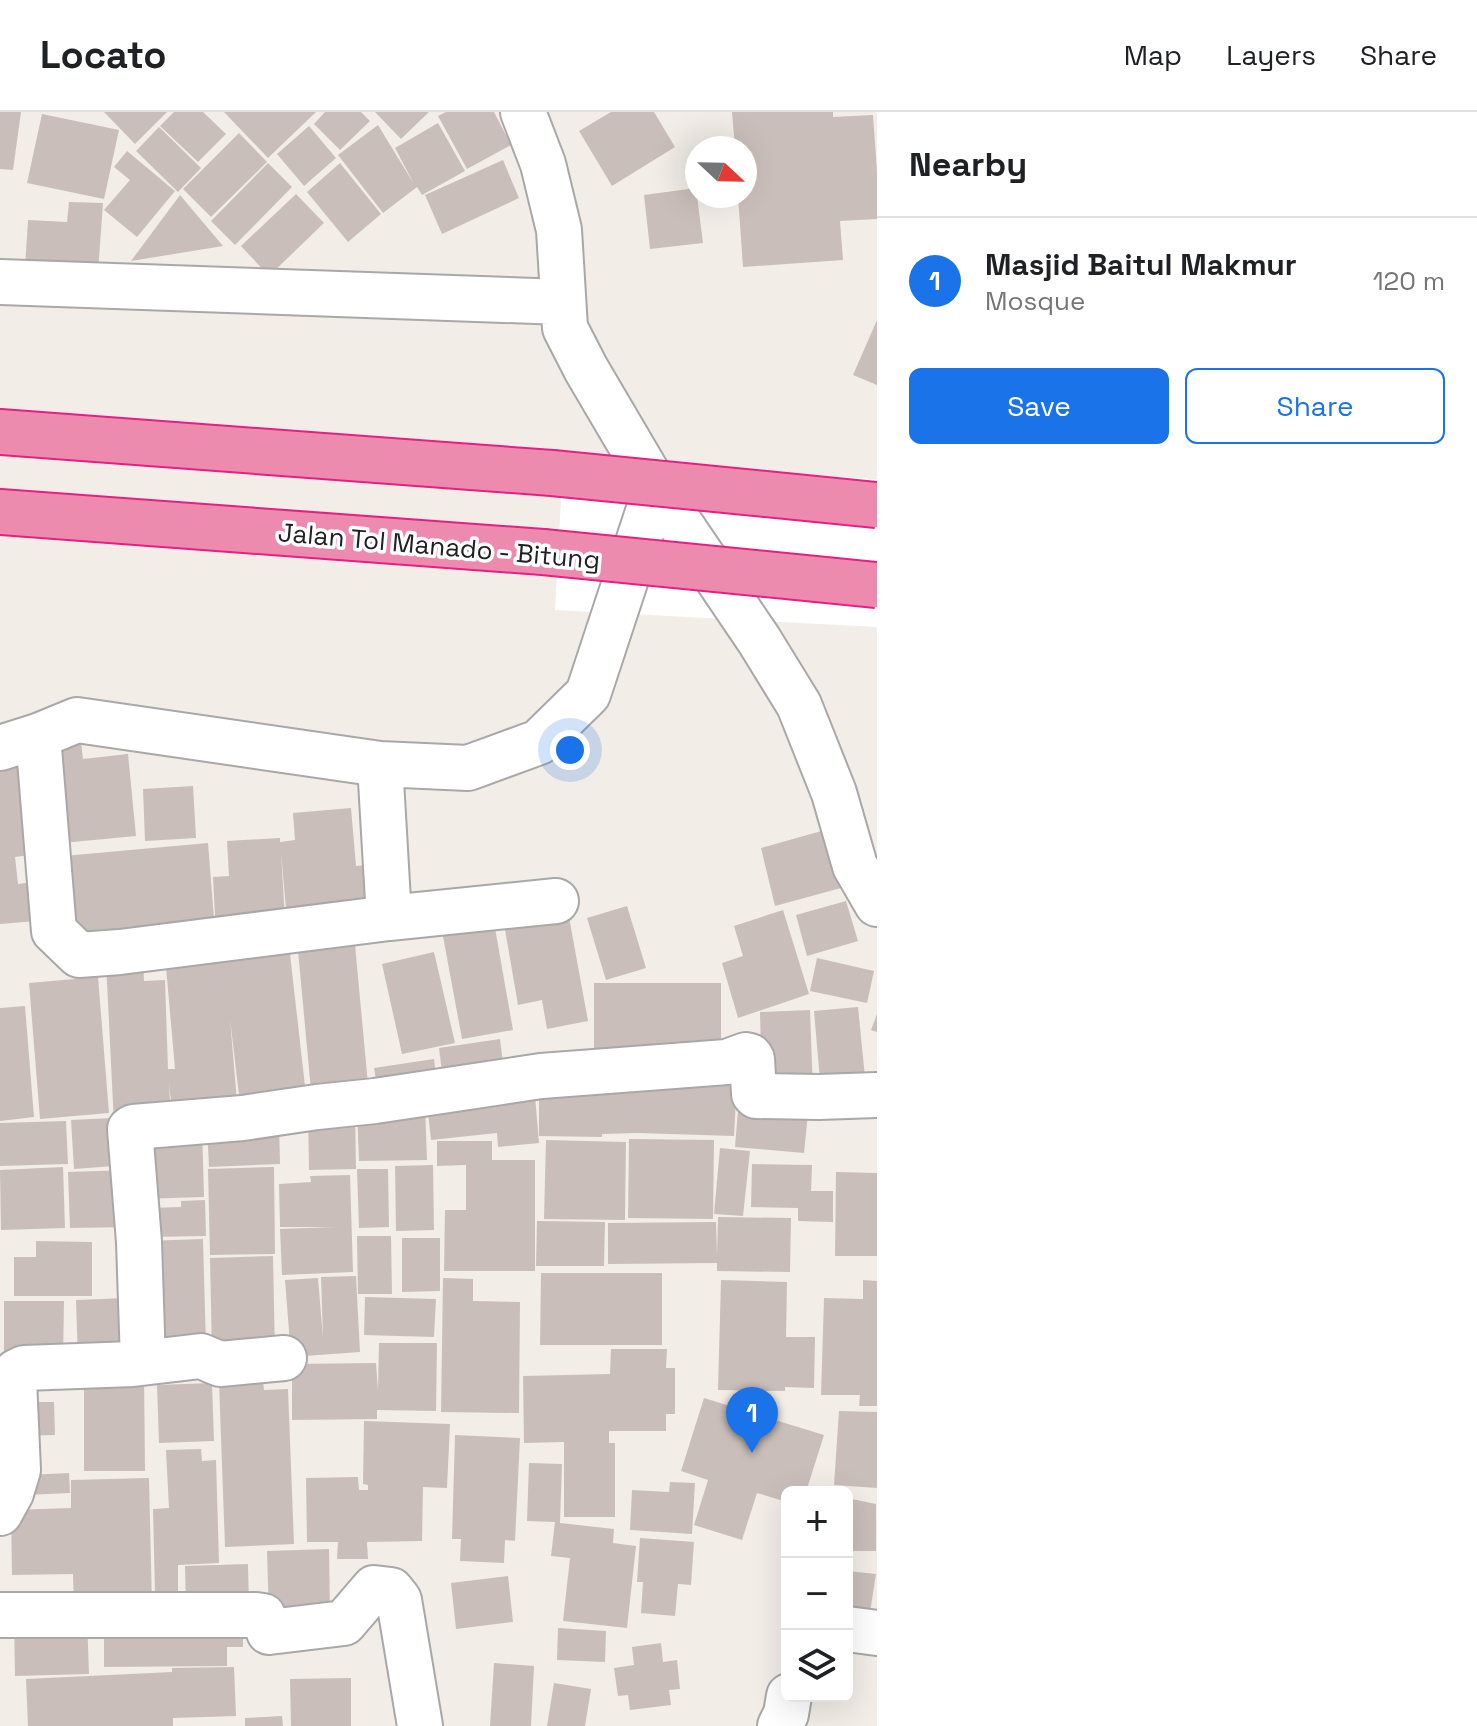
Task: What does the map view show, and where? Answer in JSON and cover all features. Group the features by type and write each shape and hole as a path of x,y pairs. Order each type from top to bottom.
{"highway":[{"path":"0,432 552,473 877,505"},
{"name":"Jalan Tol Manado - Bitung","path":"0,512 543,552 877,585"}],"street":[{"path":"523,112 543,164 559,230 565,328 656,488 799,705 834,793 855,866 877,904"},
{"path":"0,282 563,302"},
{"path":"556,901 79,955 54,931 19,742 77,720 380,764 468,768 539,742 588,694 656,488"},
{"path":"380,764 389,918"},
{"path":"143,1362 139,1242 130,1129 133,1127 243,1118 541,1076 727,1062 746,1055 752,1059 756,1096 877,1095"},
{"path":"0,1513 11,1493 18,1470 16,1372 24,1368 201,1356 220,1364 284,1358"},
{"path":"0,1615 256,1615 263,1616 269,1632 344,1623 374,1588 391,1590 399,1600 420,1726"},
{"path":"853,1630 877,1633"},
{"path":"780,1726 788,1702"}],"pier":[{"path":"563,463 877,479 877,627 555,610"}],"building":[{"path":"0,112 21,112 13,170 0,169"},
{"path":"104,112 167,112 135,144"},
{"path":"174,112 203,112 226,134 198,162 160,126"},
{"path":"224,112 316,112 268,158"},
{"path":"325,112 361,112 370,121 340,150 314,124"},
{"path":"375,112 429,112 401,139"},
{"path":"446,112 494,112 511,145 467,169 438,116"},
{"path":"611,112 654,112 675,147 612,186 579,131"},
{"path":"732,112 833,112 833,117 873,115 877,219 840,221 843,260 743,267 739,208 757,208 757,136 734,136"},
{"path":"42,114 119,130 104,199 27,183"},
{"path":"438,123 465,171 422,195 417,187 383,213 338,155 378,125 414,184 395,148"},
{"path":"309,126 336,158 304,186 277,154"},
{"path":"159,127 201,168 178,192 136,151"},
{"path":"239,133 267,162 211,217 183,189"},
{"path":"127,151 175,191 137,237 104,210 130,180 114,167"},
{"path":"503,160 519,198 442,234 425,195"},
{"path":"268,163 292,187 235,245 211,221"},
{"path":"340,163 381,214 348,242 307,192"},
{"path":"685,189 685,208 699,208 703,243 650,249 644,195"},
{"path":"296,194 324,223 269,276 241,246"},
{"path":"180,195 223,246 131,261"},
{"path":"69,202 103,203 98,272 25,267 28,220 67,222"},
{"path":"877,320 877,385 853,375"},
{"path":"81,742 83,759 128,754 136,836 62,843 54,744"},
{"path":"30,762 39,854 15,857 18,884 32,882 36,921 0,924 0,765"},
{"path":"193,786 196,838 145,841 143,789"},
{"path":"351,808 356,866 367,865 370,897 359,898 360,912 301,907 286,909 281,852 285,919 216,934 213,877 229,876 227,841 295,840 293,813"},
{"path":"825,830 841,888 775,906 761,848"},
{"path":"208,843 215,931 71,943 64,856"},
{"path":"846,901 858,941 807,956 796,915"},
{"path":"567,906 588,1021 547,1029 542,1000 518,1005 503,918"},
{"path":"627,906 646,968 606,980 587,918"},
{"path":"783,910 809,994 738,1018 722,963 743,956 734,926"},
{"path":"492,911 513,1030 462,1039 440,920"},
{"path":"354,934 369,1095 312,1101 297,940"},
{"path":"289,945 307,1104 241,1112 230,1019 238,1113 173,1120 169,1083 171,1121 114,1124 106,962 143,960 144,981 165,980 168,1069 175,1069 166,967 224,961 223,953"},
{"path":"434,952 455,1043 402,1054 382,964"},
{"path":"817,958 874,971 867,1003 810,991"},
{"path":"98,977 109,1113 40,1119 29,983"},
{"path":"594,983 721,983 721,1058 594,1059"},
{"path":"25,1006 34,1117 0,1121 0,1008"},
{"path":"858,1007 866,1087 821,1092 814,1011"},
{"path":"810,1010 813,1092 762,1092 760,1012"},
{"path":"877,1014 877,1032 871,1030"},
{"path":"500,1039 505,1078 444,1088 439,1048"},
{"path":"434,1059 437,1084 378,1092 374,1068"},
{"path":"737,1081 734,1136 637,1133 602,1134 602,1137 539,1136 539,1086"},
{"path":"534,1084 539,1143 498,1147 497,1133 431,1140 426,1094 491,1087 495,1111 493,1087"},
{"path":"739,1098 809,1103 804,1153 735,1147"},
{"path":"425,1106 427,1160 359,1161 357,1107"},
{"path":"355,1110 356,1169 309,1170 308,1112"},
{"path":"112,1118 114,1166 74,1169 71,1120"},
{"path":"66,1121 68,1164 0,1166 0,1123"},
{"path":"279,1122 280,1164 209,1167 207,1126"},
{"path":"202,1125 204,1197 141,1199 138,1127"},
{"path":"629,1139 714,1140 713,1219 628,1218"},
{"path":"546,1140 626,1142 625,1220 544,1219"},
{"path":"437,1141 492,1141 492,1160 535,1160 535,1271 444,1271 445,1210 466,1210 466,1165 437,1166"},
{"path":"720,1148 750,1151 743,1216 714,1214"},
{"path":"752,1164 812,1165 811,1191 833,1191 833,1222 798,1221 798,1208 751,1207"},
{"path":"433,1165 434,1230 396,1231 395,1166"},
{"path":"63,1167 65,1228 1,1230 0,1170"},
{"path":"274,1167 275,1254 210,1255 208,1169"},
{"path":"357,1169 388,1169 389,1227 359,1228"},
{"path":"131,1170 132,1227 70,1228 68,1172"},
{"path":"836,1172 877,1173 877,1256 835,1256"},
{"path":"350,1175 353,1272 282,1275 280,1229 334,1227 280,1227 279,1184 311,1182 310,1176"},
{"path":"205,1200 206,1236 149,1237 149,1208 181,1207 181,1201"},
{"path":"718,1217 791,1218 790,1272 717,1271 717,1263 608,1264 608,1223 716,1222 717,1256"},
{"path":"537,1221 605,1222 604,1266 536,1266"},
{"path":"357,1236 391,1236 392,1294 358,1294"},
{"path":"402,1238 440,1238 440,1291 402,1292"},
{"path":"203,1239 206,1347 146,1348 144,1241"},
{"path":"36,1241 92,1242 92,1296 14,1296 14,1257 36,1257"},
{"path":"273,1256 275,1354 212,1355 210,1258"},
{"path":"541,1273 662,1273 662,1345 540,1345"},
{"path":"356,1276 360,1352 291,1357 285,1280 318,1278 323,1338 321,1277"},
{"path":"443,1278 473,1279 473,1301 520,1302 519,1413 441,1412"},
{"path":"721,1280 787,1282 786,1337 815,1337 814,1388 718,1390"},
{"path":"863,1280 877,1281 877,1406 859,1406 860,1395 821,1395 824,1298 863,1299"},
{"path":"365,1297 436,1299 434,1337 364,1335"},
{"path":"126,1298 128,1358 78,1360 76,1300"},
{"path":"4,1301 64,1301 63,1361 4,1361"},
{"path":"379,1343 437,1343 436,1411 377,1410 377,1419 292,1420 292,1364 376,1363 378,1390"},
{"path":"611,1349 667,1349 666,1368 675,1368 675,1414 666,1414 666,1431 609,1431 609,1443 615,1443 615,1517 564,1517 564,1442 524,1443 523,1376 610,1374"},
{"path":"84,1373 144,1373 145,1471 84,1471"},
{"path":"263,1381 264,1390 288,1389 294,1544 225,1547 219,1383"},
{"path":"212,1383 214,1441 159,1443 157,1385"},
{"path":"704,1398 824,1435 808,1486 781,1486 781,1500 757,1493 742,1540 694,1525 708,1480 681,1471"},
{"path":"21,1402 54,1402 55,1435 22,1436"},
{"path":"839,1411 877,1412 877,1488 834,1485"},
{"path":"364,1421 450,1424 447,1488 423,1487 422,1541 367,1542 368,1559 337,1559 338,1542 307,1542 306,1478 358,1477 359,1490 368,1490 368,1485 363,1484"},
{"path":"455,1435 520,1438 515,1541 505,1540 504,1563 460,1561 461,1539 452,1539"},
{"path":"201,1449 202,1461 216,1460 219,1563 178,1565 178,1593 155,1594 153,1509 169,1508 166,1450"},
{"path":"529,1463 562,1464 560,1523 614,1529 613,1543 636,1546 627,1628 563,1621 570,1558 551,1556 555,1522 527,1521"},
{"path":"69,1473 70,1493 26,1495 26,1475"},
{"path":"149,1478 152,1605 74,1607 73,1574 12,1575 11,1510 71,1508 71,1480"},
{"path":"670,1482 695,1483 692,1534 630,1530 632,1490 669,1492"},
{"path":"853,1499 876,1504 876,1551 853,1551"},
{"path":"640,1538 694,1542 691,1585 678,1584 675,1616 641,1613 643,1582 637,1582"},
{"path":"329,1549 330,1615 269,1617 267,1551"},
{"path":"248,1564 249,1610 186,1612 185,1566"},
{"path":"853,1572 876,1574 868,1625 853,1623"},
{"path":"508,1576 513,1622 456,1629 451,1583"},
{"path":"87,1617 89,1674 15,1676 14,1619"},
{"path":"104,1622 243,1627 243,1647 227,1647 227,1666 104,1667"},
{"path":"558,1628 606,1631 605,1662 557,1660"},
{"path":"661,1643 663,1662 677,1660 680,1689 669,1690 671,1705 630,1710 628,1695 618,1696 614,1668 634,1665 632,1647"},
{"path":"494,1663 534,1666 531,1726 490,1726"},
{"path":"234,1667 236,1716 173,1718 173,1726 28,1726 26,1679 172,1672 172,1668"},
{"path":"351,1678 351,1726 291,1726 290,1679"},
{"path":"554,1683 591,1689 585,1726 547,1726"},
{"path":"282,1716 283,1726 245,1726 245,1718"}],"place":[{"name":"Masjid Baitul Makmur","path":"752,1453"}]}
